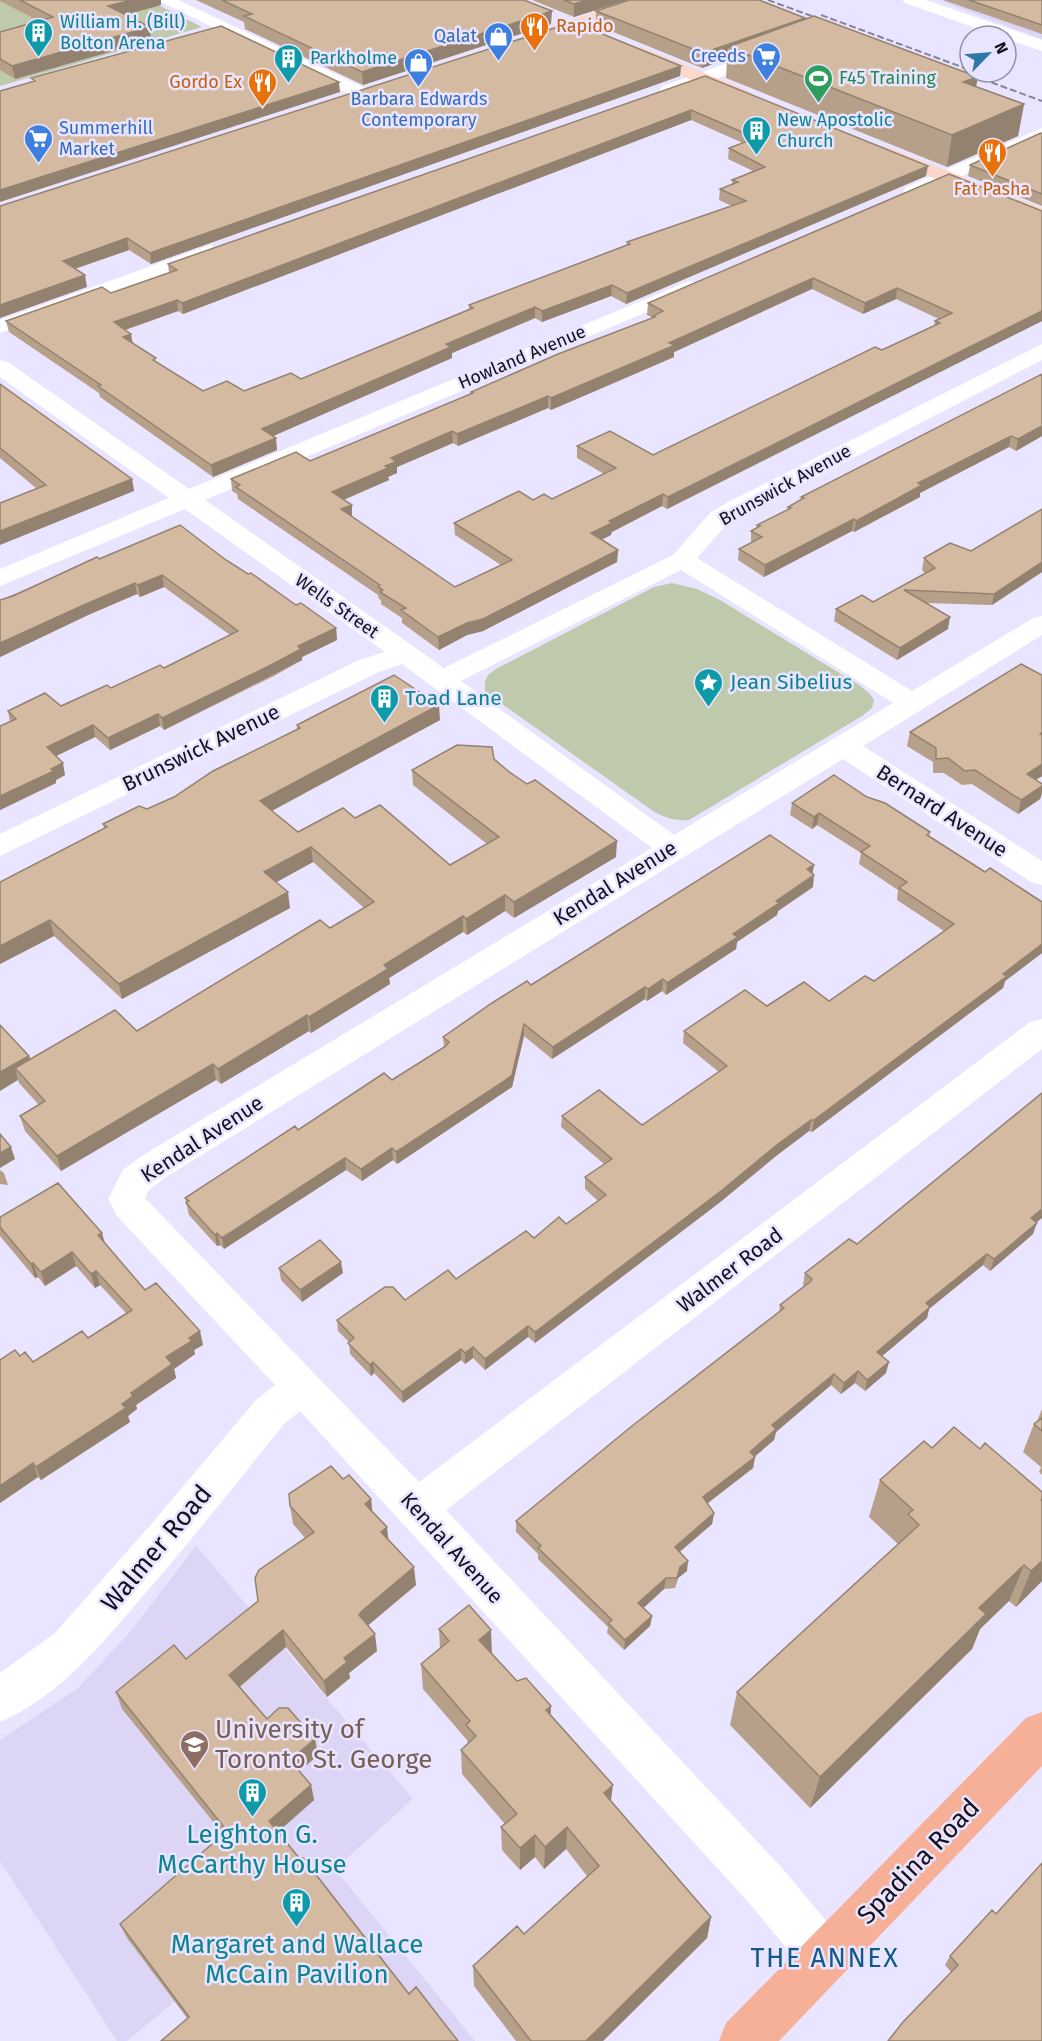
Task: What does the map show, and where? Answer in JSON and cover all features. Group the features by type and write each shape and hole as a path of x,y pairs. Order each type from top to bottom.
{"main road":[{"path":"513,44 650,0"},
{"path":"550,15 598,35"},
{"path":"620,44 756,100"},
{"path":"338,101 382,86"},
{"path":"864,143 1042,215"},
{"name":"Spadina Road","path":"744,2041 1042,1734"}],"street":[{"path":"165,0 361,93"},
{"path":"917,1 1042,46"},
{"path":"202,33 221,27"},
{"path":"650,96 777,50"},
{"path":"898,198 1042,133"},
{"path":"0,327 231,244"},
{"name":"Howland Avenue","path":"0,578 705,280"},
{"name":"Brunswick Avenue","path":"442,680 682,560 719,518 736,507 1042,351"},
{"name":"Wells Street","path":"0,367 442,680 672,848"},
{"path":"682,560 912,703"},
{"name":"Kendal Avenue","path":"825,1957 766,1886 417,1508 130,1206 126,1198 136,1180 153,1167 1042,624"},
{"name":"Brunswick Avenue","path":"0,846 369,666 404,654"},
{"name":"Bernard Avenue","path":"843,746 1042,875"},
{"name":"Walmer Road","path":"417,1508 1042,1031"},
{"name":"Walmer Road","path":"0,1700 70,1648 168,1536 270,1412 302,1386"}],"shaded area":[{"path":"1037,0 1042,2 1042,39 1018,30 1018,24 1002,24 941,1"},
{"name":"University of Toronto St. George","path":"196,1546 413,1799 335,1869 475,2041 217,2041 185,1993 127,2041 117,2041 0,1861 0,1740 78,1688 130,1632"}],"green space":[{"path":"0,0 148,0 202,27 0,86"},
{"path":"672,583 697,589 720,600 859,685 874,700 872,708 862,716 689,820 662,816 653,811 485,692 485,681 488,675 496,669 654,587"}],"building":[{"path":"20,0 132,0 108,6 150,27 12,66 0,59 0,32 53,17"},
{"path":"222,0 524,0 552,11 362,72 244,16 252,14"},
{"path":"564,0 587,0 574,4"},
{"path":"629,0 759,0 805,18 703,53 596,11"},
{"path":"969,0 1042,0 1042,25"},
{"path":"814,16 958,70 958,84 969,84 1024,104 952,135 728,47"},
{"path":"573,22 681,66 150,253 127,238 63,261 85,275 0,305 0,206"},
{"path":"221,26 339,82 0,190 0,91 35,81 31,78"},
{"path":"705,76 928,166 627,293 612,285 542,311 535,307 446,344 451,347 262,429 276,438 211,465 98,386 101,385 6,321 102,287 111,293 177,270 168,264","holes":["691,110 756,138 729,148 765,167 732,180 738,182 720,189 746,201 627,242 630,244 469,305 473,308 301,379 291,373 244,391 227,381 203,391 153,360 156,358 123,337 131,334 114,322 177,300 182,303"]},
{"path":"1041,133 1042,194 970,165"},
{"path":"949,174 1042,211 1042,311 668,497 663,494 609,521 612,523 591,533 618,550 483,619 467,623 438,637 401,610 406,608 380,592 383,590 378,587 380,585 236,487 240,485 231,479 296,452 310,461 473,393 471,392 558,354 655,317 653,316 663,311 648,303","holes":["813,278 865,303 897,288 952,313 935,321 940,323 882,350 875,347 653,455 610,431 577,446 616,468 552,499 544,494 533,500 519,491 454,523 512,560 455,587 341,509 352,505 332,492 388,468 385,466 396,462 391,458 452,431 457,434 548,396 551,398 675,345 669,343"]},
{"path":"1042,374 1042,426 1018,439 1011,436 918,483 922,485 856,521 854,519 765,565 739,549 762,537 751,531 760,526 757,525 791,508 788,507 804,498 801,497"},
{"path":"0,384 132,479 0,531 0,503 46,485 0,448"},
{"path":"1042,509 1042,562 994,594 904,590 950,617 900,648 836,609 862,595 873,602 935,568 924,558 950,543 971,551"},
{"path":"180,525 226,560 248,574 251,573 296,605 301,603 336,628 298,646 301,649 273,664 162,718 158,714 108,738 93,725 47,747 63,763 51,769 54,771 0,796 0,726 16,719 8,711 45,693 61,706 107,685 111,688 160,665 164,668 238,631 162,575 138,585 135,583 0,643 0,600 97,557 99,559"},
{"path":"1021,664 1042,675 1042,732 1040,734 1042,735 1042,764 1027,774 1042,786 1021,800 975,770 965,771 948,758 936,759 936,748 910,732"},
{"path":"394,675 439,705 260,801 298,832 343,808 355,818 380,805 450,865 499,837 412,770 457,745 492,747 494,759 508,771 527,784 535,780 617,841 514,902 505,895 466,919 463,916 384,965 388,969 309,1017 307,1015 218,1069 213,1064 57,1156 20,1116 45,1101 15,1068 115,1010 137,1031 320,920 330,928 374,902 311,847 264,872 288,892 119,984 50,920 0,946 0,882 107,827 103,824 139,806 147,809 174,797 213,771 300,728 297,725"},
{"path":"834,775 867,797 885,803 930,832 927,835 985,872 990,868 1042,902 1042,944 1003,974 1007,976 814,1120 778,1144 721,1191 535,1332 528,1326 485,1359 473,1347 465,1353 461,1349 402,1392 373,1362 370,1365 348,1343 354,1338 337,1320 385,1287 393,1287 405,1300 448,1270 456,1279 526,1231 534,1238 559,1217 566,1224 606,1195 585,1177 612,1159 562,1116 599,1090 642,1125 727,1066 684,1031 745,990 767,1006 804,982 829,1001 865,976 874,981 954,924 899,888 907,882 861,852 870,846 819,813 814,817 792,803"},
{"path":"770,835 814,865 807,869 814,875 776,901 779,903 733,934 738,937 667,983 663,979 648,989 645,987 553,1047 524,1024 512,1075 503,1082 396,1152 392,1148 361,1169 345,1158 222,1238 217,1233 215,1235 186,1203 189,1201 185,1198 295,1126 298,1130 384,1073 392,1080 446,1046 449,1042 443,1037 492,1003 527,981 531,985"},
{"path":"0,1025 29,1056 0,1072"},
{"path":"1042,1093 1042,1209 1031,1218 1037,1223 994,1259 987,1254 926,1303 930,1307 877,1352 889,1362 867,1380 858,1371 844,1383 834,1374 772,1425 776,1429 750,1452 755,1457 703,1497 714,1513 675,1547 688,1561 680,1567 677,1578 666,1578 638,1603 652,1616 625,1640 608,1623 612,1620 538,1548 541,1546 516,1521 632,1426 784,1308 780,1305 811,1281 812,1279 805,1273 849,1239 857,1244"},
{"path":"0,1134 11,1147 0,1153"},
{"path":"58,1183 102,1233 98,1235 145,1290 156,1283 200,1331 189,1338 192,1341 166,1357 172,1364 131,1393 133,1396 122,1404 126,1408 36,1467 33,1463 0,1486 0,1360 15,1350 20,1356 25,1352 33,1362 82,1331 88,1338 132,1310 96,1271 91,1274 72,1252 41,1272 33,1263 31,1264 0,1227 0,1217"},
{"path":"320,1240 341,1262 300,1290 279,1268"},
{"path":"1042,1418 1042,1431 1034,1424"},
{"path":"954,1427 980,1449 985,1443 1042,1492 1042,1561 1031,1571 1024,1565 979,1608 986,1614 820,1777 737,1692 919,1525 908,1514 913,1510 880,1480 924,1441 932,1448"},
{"path":"331,1466 343,1479 349,1475 371,1499 365,1504 387,1527 381,1532 414,1567 362,1611 359,1615 375,1634 344,1658 347,1662 324,1681 283,1630 229,1675 267,1719 279,1708 288,1708 315,1739 290,1760 311,1785 269,1821 300,1859 303,1858 409,1994 416,1987 458,2041 161,2041 189,2017 120,1924 227,1831 116,1692 174,1645 186,1659 258,1601 255,1578 259,1570 314,1532 290,1506 289,1494"},
{"path":"469,1605 491,1630 479,1640 517,1681 526,1678 551,1706 546,1710 613,1785 604,1793 711,1917 586,2041 531,2041 473,1966 517,1926 524,1934 599,1866 567,1827 545,1847 535,1835 520,1848 501,1827 517,1814 461,1750 476,1736 466,1725 470,1721 421,1664 449,1641 439,1629"},
{"path":"1042,1863 1042,2041 888,2041 903,2022 958,1965 950,1956 992,1910 996,1914"}],"railway":[{"path":"768,0 828,22"},
{"path":"821,15 958,66"},
{"path":"996,84 1042,101"}],"place":[{"name":"Rapido","path":"535,52"},
{"name":"William H. (Bill) Bolton Arena","path":"39,58"},
{"name":"Qalat","path":"498,62"},
{"name":"Creeds","path":"767,82"},
{"name":"Parkholme","path":"289,84"},
{"name":"Barbara Edwards Contemporary","path":"419,88"},
{"name":"F45 Training","path":"818,104"},
{"name":"Gordo Ex","path":"263,108"},
{"name":"New Apostolic Church","path":"756,156"},
{"name":"Summerhill Market","path":"38,164"},
{"name":"Fat Pasha","path":"992,178"},
{"name":"Jean Sibelius","path":"709,708"},
{"name":"Toad Lane","path":"384,724"},
{"name":"University of Toronto St. George","path":"194,1770"},
{"name":"Leighton G. McCarthy House","path":"252,1818"},
{"name":"Margaret and Wallace McCain Pavilion","path":"297,1928"}],"district":[{"name":"THE ANNEX","path":"825,1958"}]}
